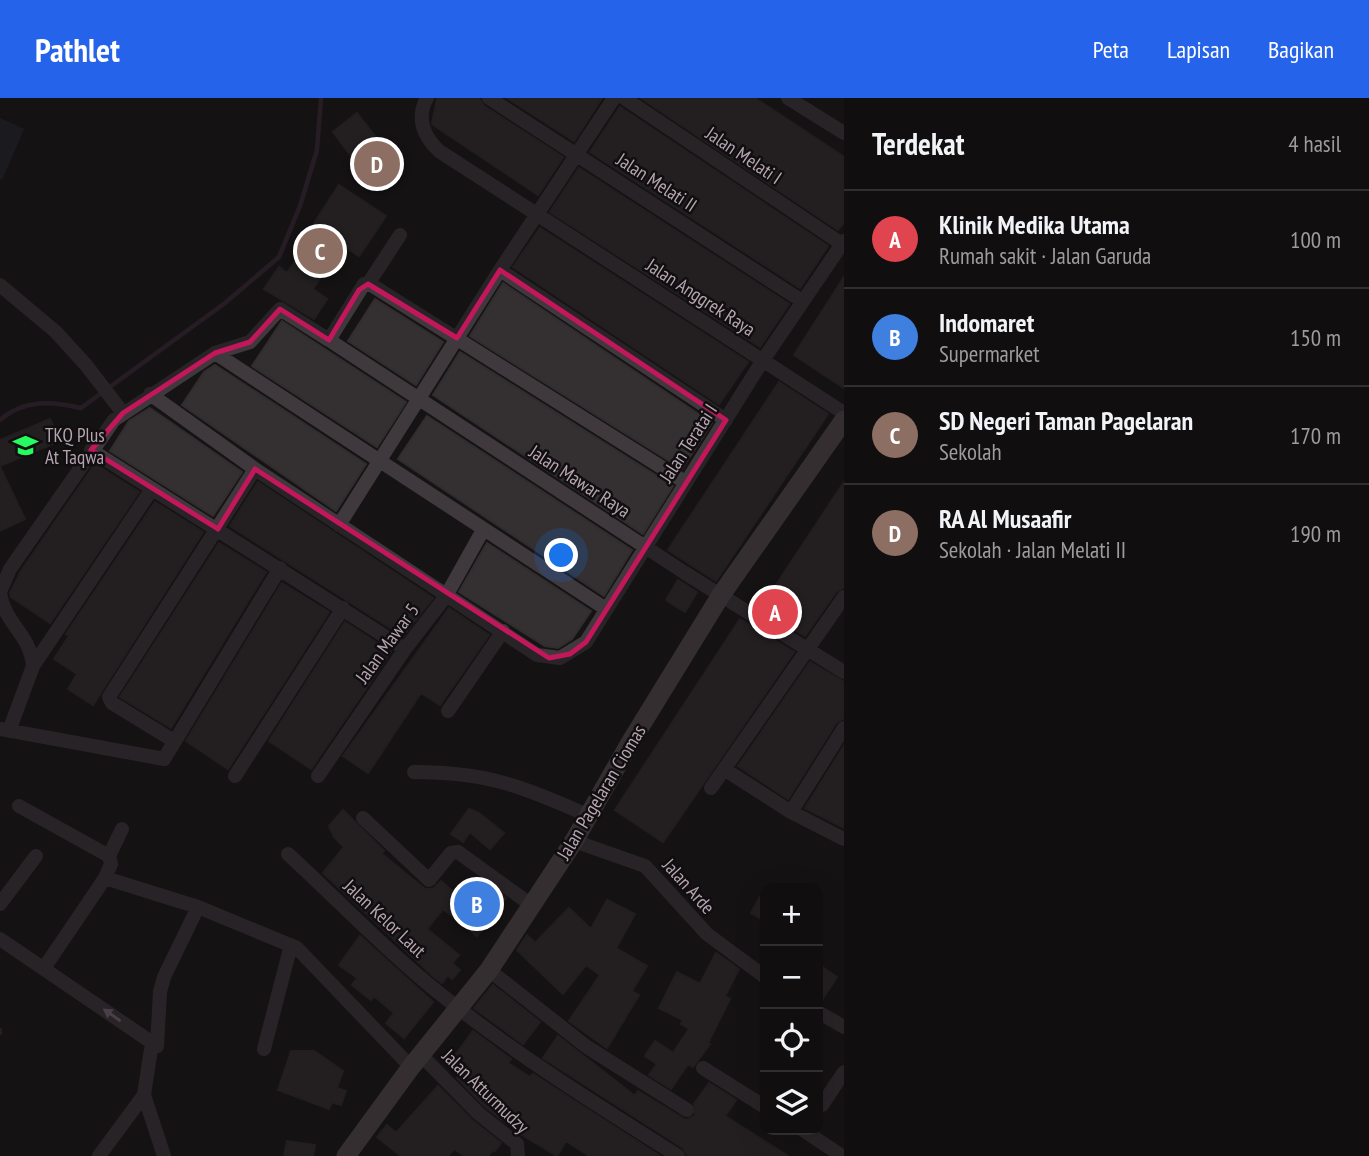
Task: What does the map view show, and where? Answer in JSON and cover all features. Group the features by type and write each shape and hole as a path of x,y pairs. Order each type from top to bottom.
{"main road":[{"name":"Jalan Pagelaran Ciomas","path":"346,1156 489,970 574,841 587,815 722,595 844,421"}],"street":[{"name":"Jalan Anggrek Raya","path":"427,98 421,117 428,141 465,168 539,213 844,414"},
{"name":"Jalan Melati II","path":"489,98 802,301"},
{"path":"339,525 500,270 614,98"},
{"name":"Jalan Melati I","path":"624,98 843,243"},
{"path":"789,98 844,133"},
{"path":"329,340 359,290 368,284 400,235"},
{"name":"Jalan Teratai I","path":"150,394 255,469 537,655 560,658 586,642 763,360 843,243"},
{"path":"500,270 726,420"},
{"path":"368,284 685,482"},
{"path":"0,285 56,332 123,413"},
{"name":"Jalan Mawar Raya","path":"215,353 250,342 280,309 286,310 645,546 844,672"},
{"path":"33,666 28,644 1,610 0,593 10,569 91,450 123,413 215,353 378,463 606,609"},
{"path":"91,450 405,649"},
{"path":"174,741 112,703 109,698 255,469"},
{"path":"152,489 33,666 4,730 164,759 280,568"},
{"name":"Jalan Mawar 5","path":"318,776 405,649 446,596 483,530"},
{"path":"711,788 844,597"},
{"path":"235,776 343,608"},
{"path":"448,711 503,631"},
{"path":"791,812 844,728"},
{"path":"724,769 791,812 844,839"},
{"path":"414,772 450,772 495,779 526,788 587,815"},
{"path":"19,806 109,856"},
{"path":"363,818 429,880 451,853 458,852 530,904"},
{"path":"44,968 105,878 111,864 109,856 122,829"},
{"name":"Jalan Arde","path":"574,841 645,866 707,934 760,973"},
{"name":"Jalan Kelor Laut","path":"288,854 426,983 533,1064 678,1156"},
{"path":"0,904 36,856"},
{"name":"Jalan Atturmudzy","path":"105,878 198,907 291,945 306,955 416,1062 517,1144 518,1156"},
{"path":"157,1046 164,977 198,907"},
{"path":"0,939 157,1046"},
{"path":"264,1049 291,945"},
{"path":"489,970 587,1047 687,1110"},
{"path":"823,1015 844,1027"},
{"path":"157,1046 151,1049 144,1095 164,1156"},
{"path":"703,1068 760,1104"},
{"path":"823,1104 844,1072"},
{"path":"99,1156 144,1095"},
{"path":"810,1135 842,1156"}],"highlighted area":[{"path":"500,270 726,420 586,642 570,654 549,658 255,469 218,529 91,450 123,413 215,353 250,342 280,309 329,340 359,290 368,284 457,338"}],"shaded area":[{"path":"0,118 24,129 2,180 0,179"}],"building":[{"path":"437,98 479,98 484,106 563,157 538,195 432,124"},
{"path":"507,98 602,98 574,141"},
{"path":"641,98 755,98 844,157 844,222 838,230"},
{"path":"620,107 828,246 800,288 590,152"},
{"path":"357,113 382,145 357,164 333,132"},
{"path":"579,168 789,304 760,347 550,212"},
{"path":"339,185 386,216 359,256 342,245 313,289 327,299 314,319 264,289 279,267 287,273 317,228 313,225"},
{"path":"540,228 748,362 719,404 513,267"},
{"path":"844,277 844,388 794,355"},
{"path":"503,283 712,423 682,469 470,336"},
{"path":"375,299 443,342 416,385 348,341"},
{"path":"282,321 406,402 377,447 252,366"},
{"path":"460,352 673,486 643,534 433,395"},
{"path":"215,365 366,464 336,511 182,405 204,372"},
{"path":"779,382 828,414 716,581 668,550"},
{"path":"150,408 242,472 213,516 110,451 129,421"},
{"path":"427,416 632,550 604,596 398,459"},
{"name":"TKQ Plus At Taqwa","path":"50,419 60,441 0,466 0,440"},
{"path":"95,464 139,492 50,623 11,597 10,593 21,571"},
{"path":"0,467 25,519 0,531"},
{"path":"258,482 433,598 403,636 230,526"},
{"path":"844,482 844,587 836,592 805,636 760,609"},
{"path":"155,502 203,532 93,705 68,689 77,674 54,659 69,636 66,634"},
{"path":"219,543 266,572 171,728 120,697"},
{"path":"487,543 591,611 572,639 558,648 545,646 459,592"},
{"path":"678,580 697,592 685,612 666,600"},
{"path":"282,583 329,612 228,769 186,741"},
{"path":"449,608 489,635 440,705 421,693 368,773 343,756"},
{"path":"740,619 794,652 663,842 615,810"},
{"path":"345,622 391,652 311,769 269,741"},
{"path":"810,662 844,682 844,718 836,723 788,799 738,766"},
{"path":"844,746 844,828 805,808"},
{"path":"469,809 479,813 504,833 490,849 470,832 463,842 451,834"},
{"path":"343,810 384,851 382,854 425,889 433,889 441,881 459,897 476,877 506,898 477,936 443,909 427,929 459,955 452,963 460,970 452,979 448,975 442,983 434,977 323,873 344,847 334,837 329,826"},
{"path":"760,897 760,918 751,913"},
{"path":"607,900 635,914 616,948 647,966 632,991 639,995 607,1048 569,1021 600,975 586,965 563,994 517,950 527,935 535,943 569,908 591,929"},
{"path":"360,936 433,1002 404,1038 386,1023 394,1013 374,996 371,1000 352,985 357,978 339,965"},
{"path":"716,953 739,969 725,996 730,999 708,1043 710,1044 693,1067 688,1064 671,1089 649,1075 657,1064 645,1056 655,1041 673,1053 689,1029 681,1024 683,1020 659,1008 677,972 700,984"},
{"path":"823,967 837,977 823,998"},
{"path":"493,985 540,1022 523,1044 474,1008"},
{"path":"473,1031 511,1059 508,1063 530,1077 533,1074 660,1156 589,1156 566,1141 557,1156 519,1133 484,1106 457,1078 468,1064 456,1054"},
{"path":"558,1036 635,1096 638,1091 686,1120 695,1116 694,1104 709,1083 736,1100 725,1116 788,1156 688,1156 683,1148 543,1058"},
{"path":"291,1051 314,1051 343,1071 337,1088 346,1091 341,1105 332,1102 329,1109 278,1090"},
{"path":"438,1086 472,1120 501,1143 495,1151 488,1156 464,1156 454,1149 448,1156 401,1156 377,1137 387,1125 396,1133"},
{"path":"287,1141 315,1145 313,1156 284,1156"}],"waterway":[{"path":"0,420 29,405 49,403 81,408 225,303 279,257 300,206 317,150 321,98"}],"place":[{"name":"RA Al Musaafir","path":"377,164"},
{"name":"SD Negeri Taman Pagelaran","path":"320,251"},
{"name":"TKQ Plus At Taqwa","path":"25,446"},
{"name":"Klinik Medika Utama","path":"775,612"},
{"name":"Indomaret","path":"477,904"}]}
